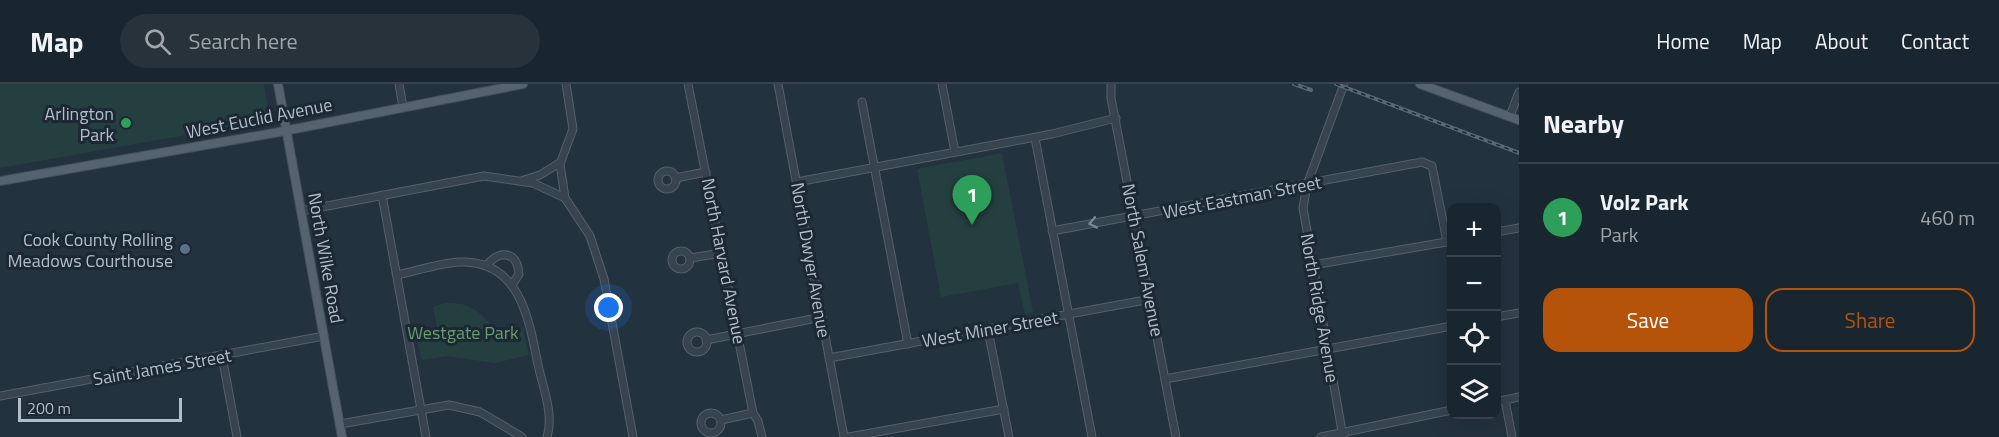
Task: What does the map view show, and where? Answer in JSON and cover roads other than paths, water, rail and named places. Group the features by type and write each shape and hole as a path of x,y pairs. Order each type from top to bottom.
{"main road":[{"name":"North Wilke Road","path":"278,84 342,437"},
{"name":"West Euclid Avenue","path":"0,181 286,130 523,84"},
{"path":"1420,84 1519,120"}],"street":[{"path":"399,84 404,107"},
{"path":"566,84 573,129 561,162 565,198 590,236 602,271 633,437"},
{"name":"North Harvard Avenue","path":"688,84 753,413 758,421 762,437"},
{"name":"North Dwyer Avenue","path":"778,84 844,437"},
{"path":"942,84 955,152"},
{"name":"North Salem Avenue","path":"1111,84 1176,437"},
{"name":"North Ridge Avenue","path":"1343,434 1326,349 1303,208 1308,185 1344,84"},
{"path":"1510,116 1519,92"},
{"path":"862,102 908,344"},
{"path":"797,182 1035,138 1116,118"},
{"path":"1035,138 1092,437"},
{"path":"518,180 540,175 561,162"},
{"name":"West Eastman Street","path":"1052,231 1135,215 1145,216 1422,162 1431,165 1447,229"},
{"path":"675,178 706,172"},
{"path":"301,211 484,176 533,183 565,198"},
{"path":"382,195 426,437"},
{"path":"1501,231 1519,228"},
{"path":"1313,266 1447,242"},
{"path":"486,266 499,255 506,253 512,256 517,261 519,274 512,285"},
{"path":"690,258 722,253"},
{"path":"397,275 457,262 486,266 512,285 527,313 549,416 547,437"},
{"name":"West Miner Street","path":"829,358 1151,299"},
{"path":"1501,316 1519,313"},
{"path":"706,339 822,317"},
{"path":"1165,379 1447,327"},
{"path":"988,330 1009,437"},
{"name":"Saint James Street","path":"0,396 324,336"},
{"path":"222,356 237,437"},
{"path":"1501,401 1519,397"},
{"path":"1505,400 1512,437"},
{"path":"340,424 434,405 463,406 498,421 522,437"},
{"path":"849,437 1004,410"},
{"path":"1321,437 1447,411"},
{"path":"721,420 753,413"}],"railway":[{"path":"1294,84 1311,90"},
{"path":"1336,84 1519,153"}],"place":[{"name":"Arlington Park","path":"126,123"},
{"name":"Volz Park","path":"972,225"},
{"name":"Cook County Rolling Meadows Courthouse","path":"185,249"}],"park label":[{"name":"Westgate Park","path":"463,332"}]}
